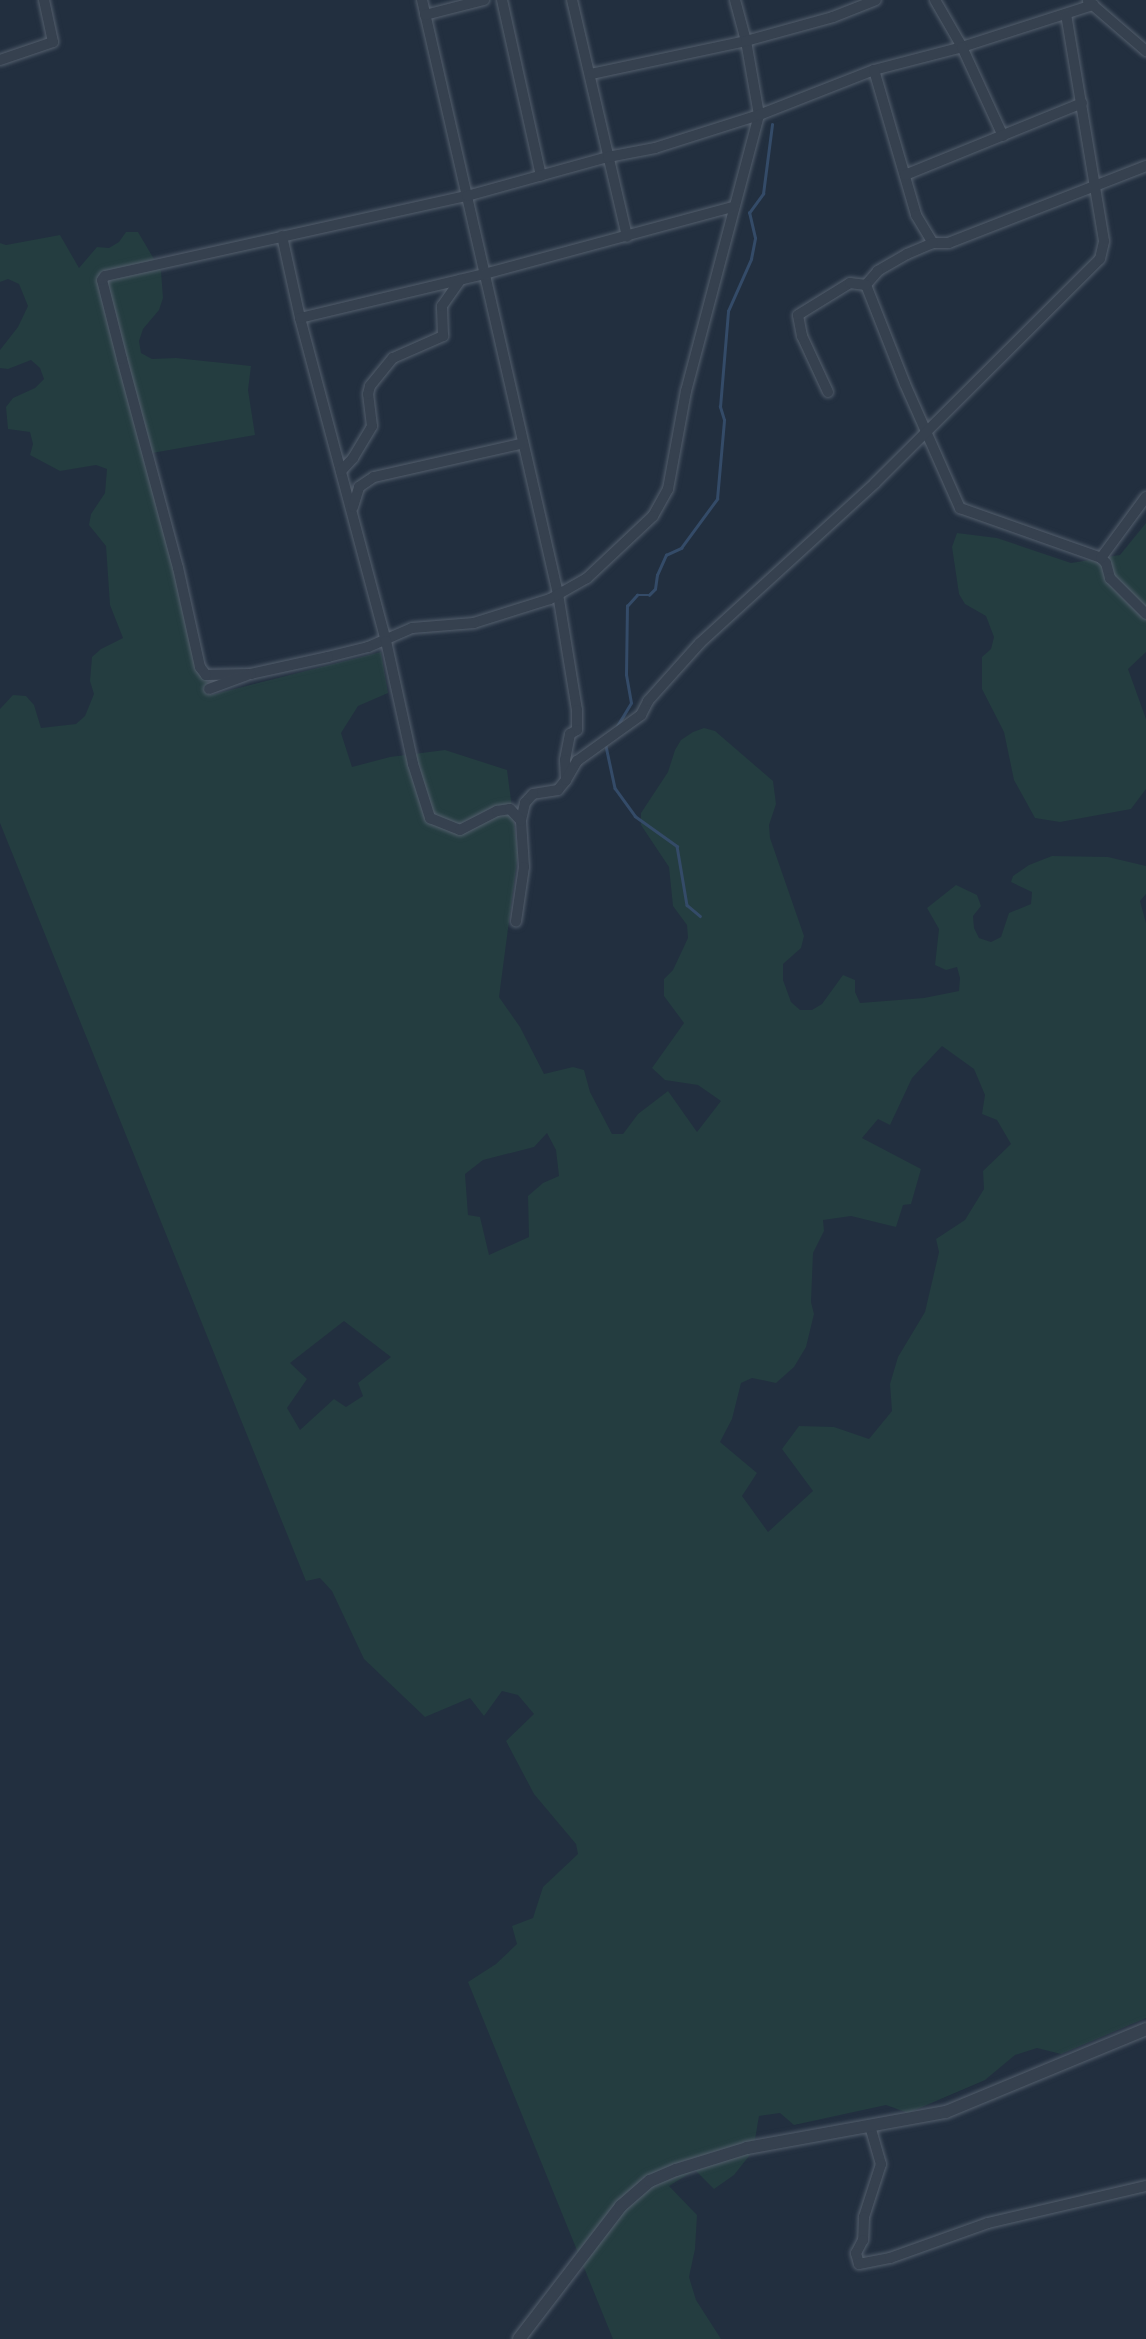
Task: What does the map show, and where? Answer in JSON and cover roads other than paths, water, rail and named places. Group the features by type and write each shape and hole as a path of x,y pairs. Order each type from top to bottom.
{"street":[{"path":"0,60 52,42 44,0"},
{"path":"422,0 521,444 558,594 577,710 577,730 570,734 565,760 566,780"},
{"path":"425,15 484,0"},
{"path":"502,0 541,176"},
{"path":"572,0 627,237"},
{"path":"209,689 250,674 386,641 412,628 474,623 550,599 587,578 662,503 668,489 686,391 759,115 746,41 734,0"},
{"path":"591,74 746,41 833,17 876,0"},
{"path":"936,0 962,47 1003,136"},
{"path":"250,674 206,675 200,667 178,568 102,280 109,275 467,196 608,157 685,140 759,115 874,70 962,47 1066,14 1090,2 1146,51"},
{"path":"516,921 524,867 522,821 525,803 533,794 558,790 577,761 641,715 648,701 700,643 875,483 1100,259 1104,241 1066,14"},
{"path":"874,70 916,215 933,243"},
{"path":"905,175 1082,103"},
{"path":"866,285 886,265 933,243 949,243 1146,166"},
{"path":"300,318 484,274 733,207"},
{"path":"282,236 300,318 386,641 413,764 430,818 460,830 497,811 510,809 522,821"},
{"path":"341,471 354,458 372,426 368,394 370,386 393,358 443,336 442,306 460,280"},
{"path":"828,392 802,336 798,315 850,283 866,285"},
{"path":"866,285 905,384 960,508 1101,558 1107,563 1110,578 1146,614"},
{"path":"353,518 353,501 359,487 374,477 521,444"},
{"path":"1101,558 1146,496"},
{"path":"519,2339 621,2206 650,2182 676,2170 747,2148 946,2112 1146,2029"},
{"path":"870,2126 881,2164 864,2217 863,2240 856,2253 859,2264 890,2258 988,2223 1146,2186"}],"waterway":[{"path":"616,728 631,703 626,675 627,606 637,595 649,595 655,589 657,575 666,555 681,548 717,499 724,420 720,407 728,311 751,259 755,238 749,213 763,194 772,125"},
{"path":"606,746 615,788 635,816 677,846 687,905 700,916"}]}
